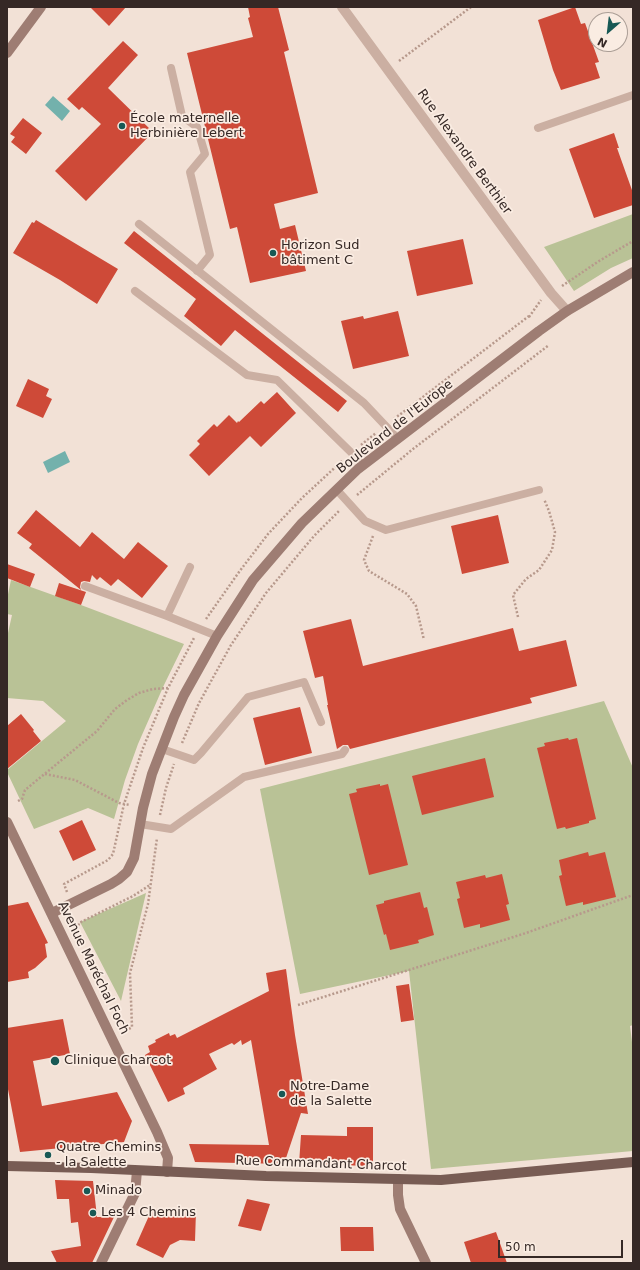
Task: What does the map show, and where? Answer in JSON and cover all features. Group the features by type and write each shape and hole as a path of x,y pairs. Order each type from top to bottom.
{"main road":[{"name":"Rue Commandant Charcot","path":"7,1166 266,1176 448,1180 633,1162"}],"street":[{"path":"7,53 41,7"},
{"name":"Rue Alexandre Berthier","path":"342,7 566,312"},
{"name":"Boulevard de l'Europe","path":"52,913 111,884 126,872 134,858 143,808 152,774 184,695 217,636 253,580 302,523 358,469 566,312 633,272"},
{"name":"Avenue Maréchal Foch","path":"7,822 157,1132 168,1158 167,1172"},
{"path":"101,1263 135,1193 137,1171"},
{"path":"398,1179 400,1209 426,1263"}],"lane":[{"path":"171,68 182,116 197,128 205,154 190,172 210,255 197,271"},
{"path":"538,128 633,95"},
{"path":"139,224 364,403 398,439"},
{"path":"135,291 247,375 277,380 364,465"},
{"path":"337,490 365,521 386,530 539,490"},
{"path":"168,616 190,567"},
{"path":"85,586 168,616 217,636"},
{"path":"162,749 194,760 248,697 304,682 321,722"},
{"path":"140,824 171,829 244,777 342,754 345,750"}],"path":[{"path":"399,60 472,7"},
{"path":"531,320 529,316 541,301 551,293 599,261 633,241"},
{"path":"129,1029 132,1027 130,973 148,904 160,813 166,788 178,754 199,704 232,645 266,593 314,536 348,502 413,449 549,345"},
{"path":"518,617 513,595 526,579 539,570 552,550 555,532 549,511 539,490"},
{"path":"376,526 364,560 369,571 407,594 416,606 424,640"},
{"path":"18,801 22,799 25,790 97,731 115,709 140,693 153,689 168,688 199,704"},
{"path":"45,774 75,780 119,803 160,813"},
{"path":"62,934 78,926 79,923 134,896 151,885"},
{"path":"298,1005 526,933 633,895"}],"green space":[{"path":"633,214 633,258 611,268 574,291 544,247"},
{"path":"11,580 184,644 138,744 125,780 114,819 88,808 34,829 7,772 7,770 66,721 43,701 7,698 7,633 12,615 7,614 7,599"},
{"path":"604,701 633,768 633,1025 630,1026 633,1050 633,1151 431,1169 409,971 300,994 260,789"},
{"path":"146,893 121,1001 80,922"}],"water":[{"path":"53,96 70,111 62,121 45,105"},
{"path":"65,451 70,462 48,473 43,462"}],"building":[{"path":"90,7 126,7 109,26"},
{"path":"248,7 278,7 289,50 284,52 318,193 274,204 280,229 295,225 306,271 250,283 237,227 230,229 187,53 253,37 248,18 250,17"},
{"path":"575,7 581,24 585,23 588,31 588,52 595,52 599,62 595,63 600,78 561,90 553,70 538,20"},
{"path":"123,41 138,55 108,88 153,132 86,201 55,171 101,124 82,107 79,110 67,99"},
{"path":"23,118 42,133 26,154 11,142 15,137 10,134"},
{"path":"614,133 619,148 617,148 633,193 633,205 594,218 569,149"},
{"path":"36,220 118,269 97,304 60,280 13,253 32,222 34,223"},
{"path":"134,231 347,401 338,412 235,330 221,346 184,316 196,299 124,243"},
{"path":"463,239 473,284 417,296 407,251"},
{"path":"398,311 409,356 353,369 341,321 363,316 364,319"},
{"path":"28,379 49,389 46,396 52,399 43,418 16,406"},
{"path":"277,392 296,413 261,447 250,436 209,476 189,455 200,444 197,441 214,424 217,427 229,415 237,423 238,421 239,422 261,401 264,404"},
{"path":"36,510 80,547 92,532 124,559 138,542 168,566 142,598 118,579 111,586 100,577 97,580 92,575 90,582 81,582 81,590 29,548 32,544 17,533"},
{"path":"498,515 509,563 462,574 451,526"},
{"path":"7,564 35,574 30,587 7,578"},
{"path":"59,583 86,592 81,605 55,596"},
{"path":"351,619 363,666 513,628 519,651 566,640 577,686 530,698 532,703 350,749 348,745 343,745 337,749 327,705 323,676 315,678 303,631"},
{"path":"300,707 312,753 265,765 253,718"},
{"path":"21,714 41,741 7,769 7,726"},
{"path":"568,738 569,740 577,738 596,819 589,821 589,823 566,829 565,827 557,829 537,748 545,746 544,743"},
{"path":"485,758 494,797 422,815 412,776"},
{"path":"380,784 380,786 388,784 408,865 369,875 349,794 357,792 356,789"},
{"path":"82,820 96,850 73,861 59,831"},
{"path":"588,852 589,856 605,852 616,897 583,905 583,902 566,906 559,876 562,875 559,860"},
{"path":"502,874 509,904 506,905 510,920 480,928 480,924 464,928 457,899 460,898 456,882 485,875 486,878"},
{"path":"420,892 424,908 427,907 434,935 418,940 419,943 390,950 386,934 384,935 376,905 384,903 384,901"},
{"path":"28,902 48,943 45,944 47,957 28,972 29,978 7,982 7,906"},
{"path":"286,969 308,1114 301,1113 284,1164 195,1162 189,1144 269,1145 251,1040 242,1045 241,1040 234,1045 232,1043 209,1054 217,1069 183,1088 185,1094 168,1102 145,1055 150,1052 148,1046 156,1042 155,1040 169,1033 170,1036 175,1034 177,1038 269,991 266,973"},
{"path":"409,984 414,1020 401,1022 396,986"},
{"path":"63,1019 70,1054 33,1061 42,1106 117,1092 132,1121 124,1142 20,1152 7,1084 7,1028"},
{"path":"347,1127 373,1127 373,1166 299,1164 301,1135 347,1136"},
{"path":"55,1180 93,1181 97,1217 114,1217 92,1263 57,1263 51,1251 81,1246 78,1222 71,1223 69,1199 57,1199"},
{"path":"247,1199 270,1204 261,1231 238,1226"},
{"path":"152,1209 196,1211 195,1241 180,1240 170,1245 163,1258 136,1245"},
{"path":"340,1227 373,1227 374,1251 341,1251"},
{"path":"496,1232 507,1263 471,1263 464,1242"}],"place":[{"name":"École maternelle Herbinière Lebert","path":"122,126"},
{"name":"Horizon Sud bâtiment C","path":"273,253"},
{"name":"Clinique Charcot","path":"55,1061"},
{"name":"Notre-Dame de la Salette","path":"282,1094"},
{"name":"Quatre Chemins - la Salette","path":"48,1155"},
{"name":"Minado","path":"87,1191"},
{"name":"Les 4 Chemins","path":"93,1213"}]}
